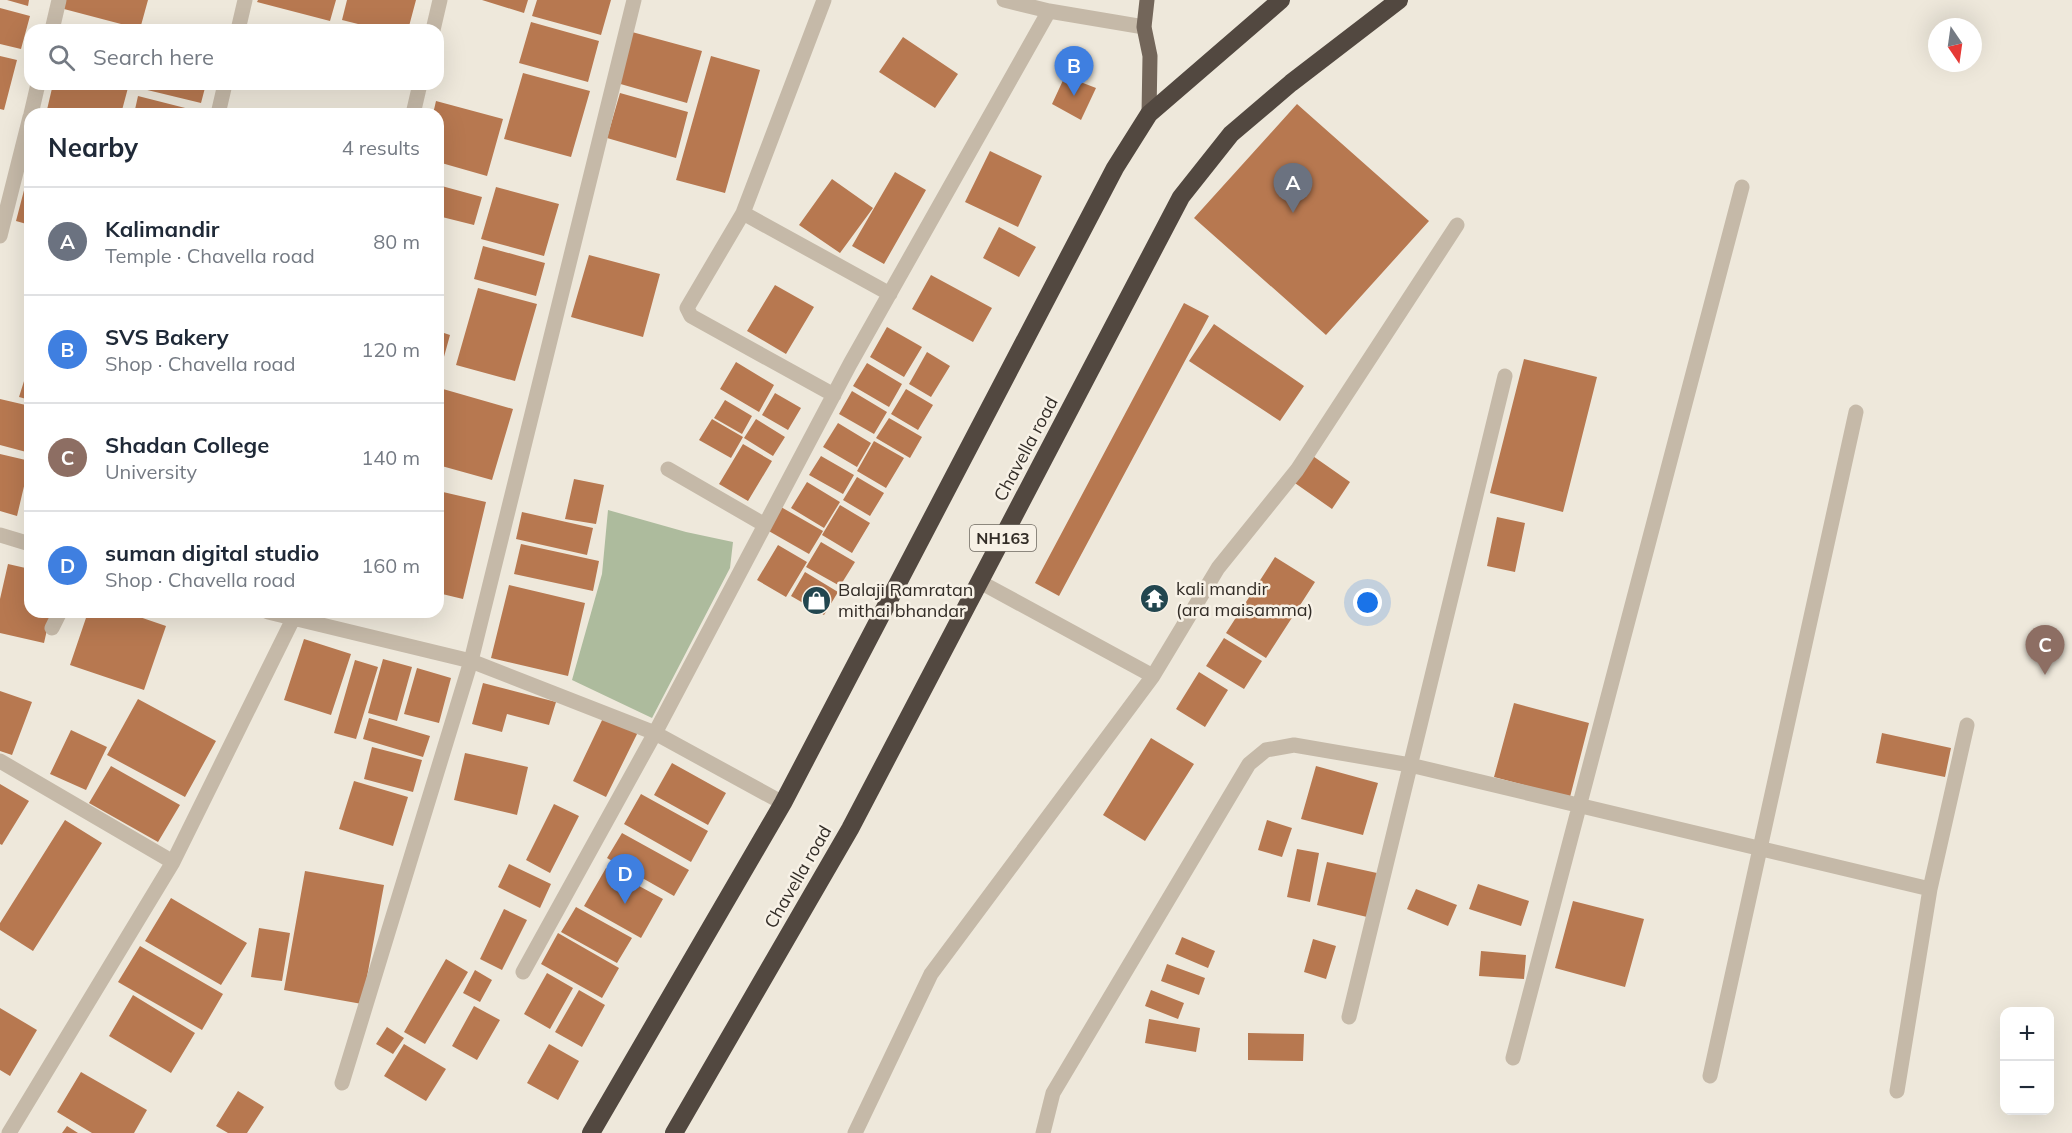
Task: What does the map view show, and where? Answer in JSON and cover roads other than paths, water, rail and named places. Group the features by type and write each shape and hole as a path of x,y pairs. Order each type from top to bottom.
{"highway":[{"path":"591,1133 783,803 1115,168 1149,114 1281,0"},
{"name":"Chavella road","path":"674,1133 850,829 1181,197 1231,134 1291,83 1399,0"}],"main road":[{"path":"1147,0 1144,27 1150,56 1149,114"}],"street":[{"path":"53,24 59,0"},
{"path":"239,24 245,0"},
{"path":"434,24 440,0"},
{"path":"342,1083 471,661 634,0"},
{"path":"824,0 743,213 693,297 687,312 834,395"},
{"path":"1004,0 1049,11 1144,27"},
{"path":"523,972 655,733 834,395 1049,11"},
{"path":"32,108 36,90"},
{"path":"219,108 224,90"},
{"path":"414,108 419,90"},
{"path":"0,236 24,139"},
{"path":"1513,1058 1742,187"},
{"path":"743,213 890,294"},
{"path":"855,1133 931,974 1152,676 1218,568 1297,470 1456,225"},
{"path":"1349,1017 1505,376"},
{"path":"1710,1076 1856,412"},
{"path":"668,469 765,525"},
{"path":"0,535 24,542"},
{"path":"980,582 1152,676"},
{"path":"52,628 57,618"},
{"path":"9,1133 173,862 293,618"},
{"path":"306,618 471,661 655,733 783,803"},
{"path":"1898,1091 1930,889 1967,725"},
{"path":"1043,1133 1053,1094 1249,764 1266,750 1294,745 1410,765 1930,889"},
{"path":"0,760 173,862"}],"place":[{"name":"SVS Bakery","path":"1074,96"},
{"name":"Kalimandir","path":"1293,213"},
{"name":"kali mandir (ara maisamma)","path":"1155,599"},
{"name":"Balaji Ramratan mithai bhandar","path":"817,600"},
{"name":"Shadan College","path":"2045,675"},
{"name":"suman digital studio","path":"625,904"}]}
